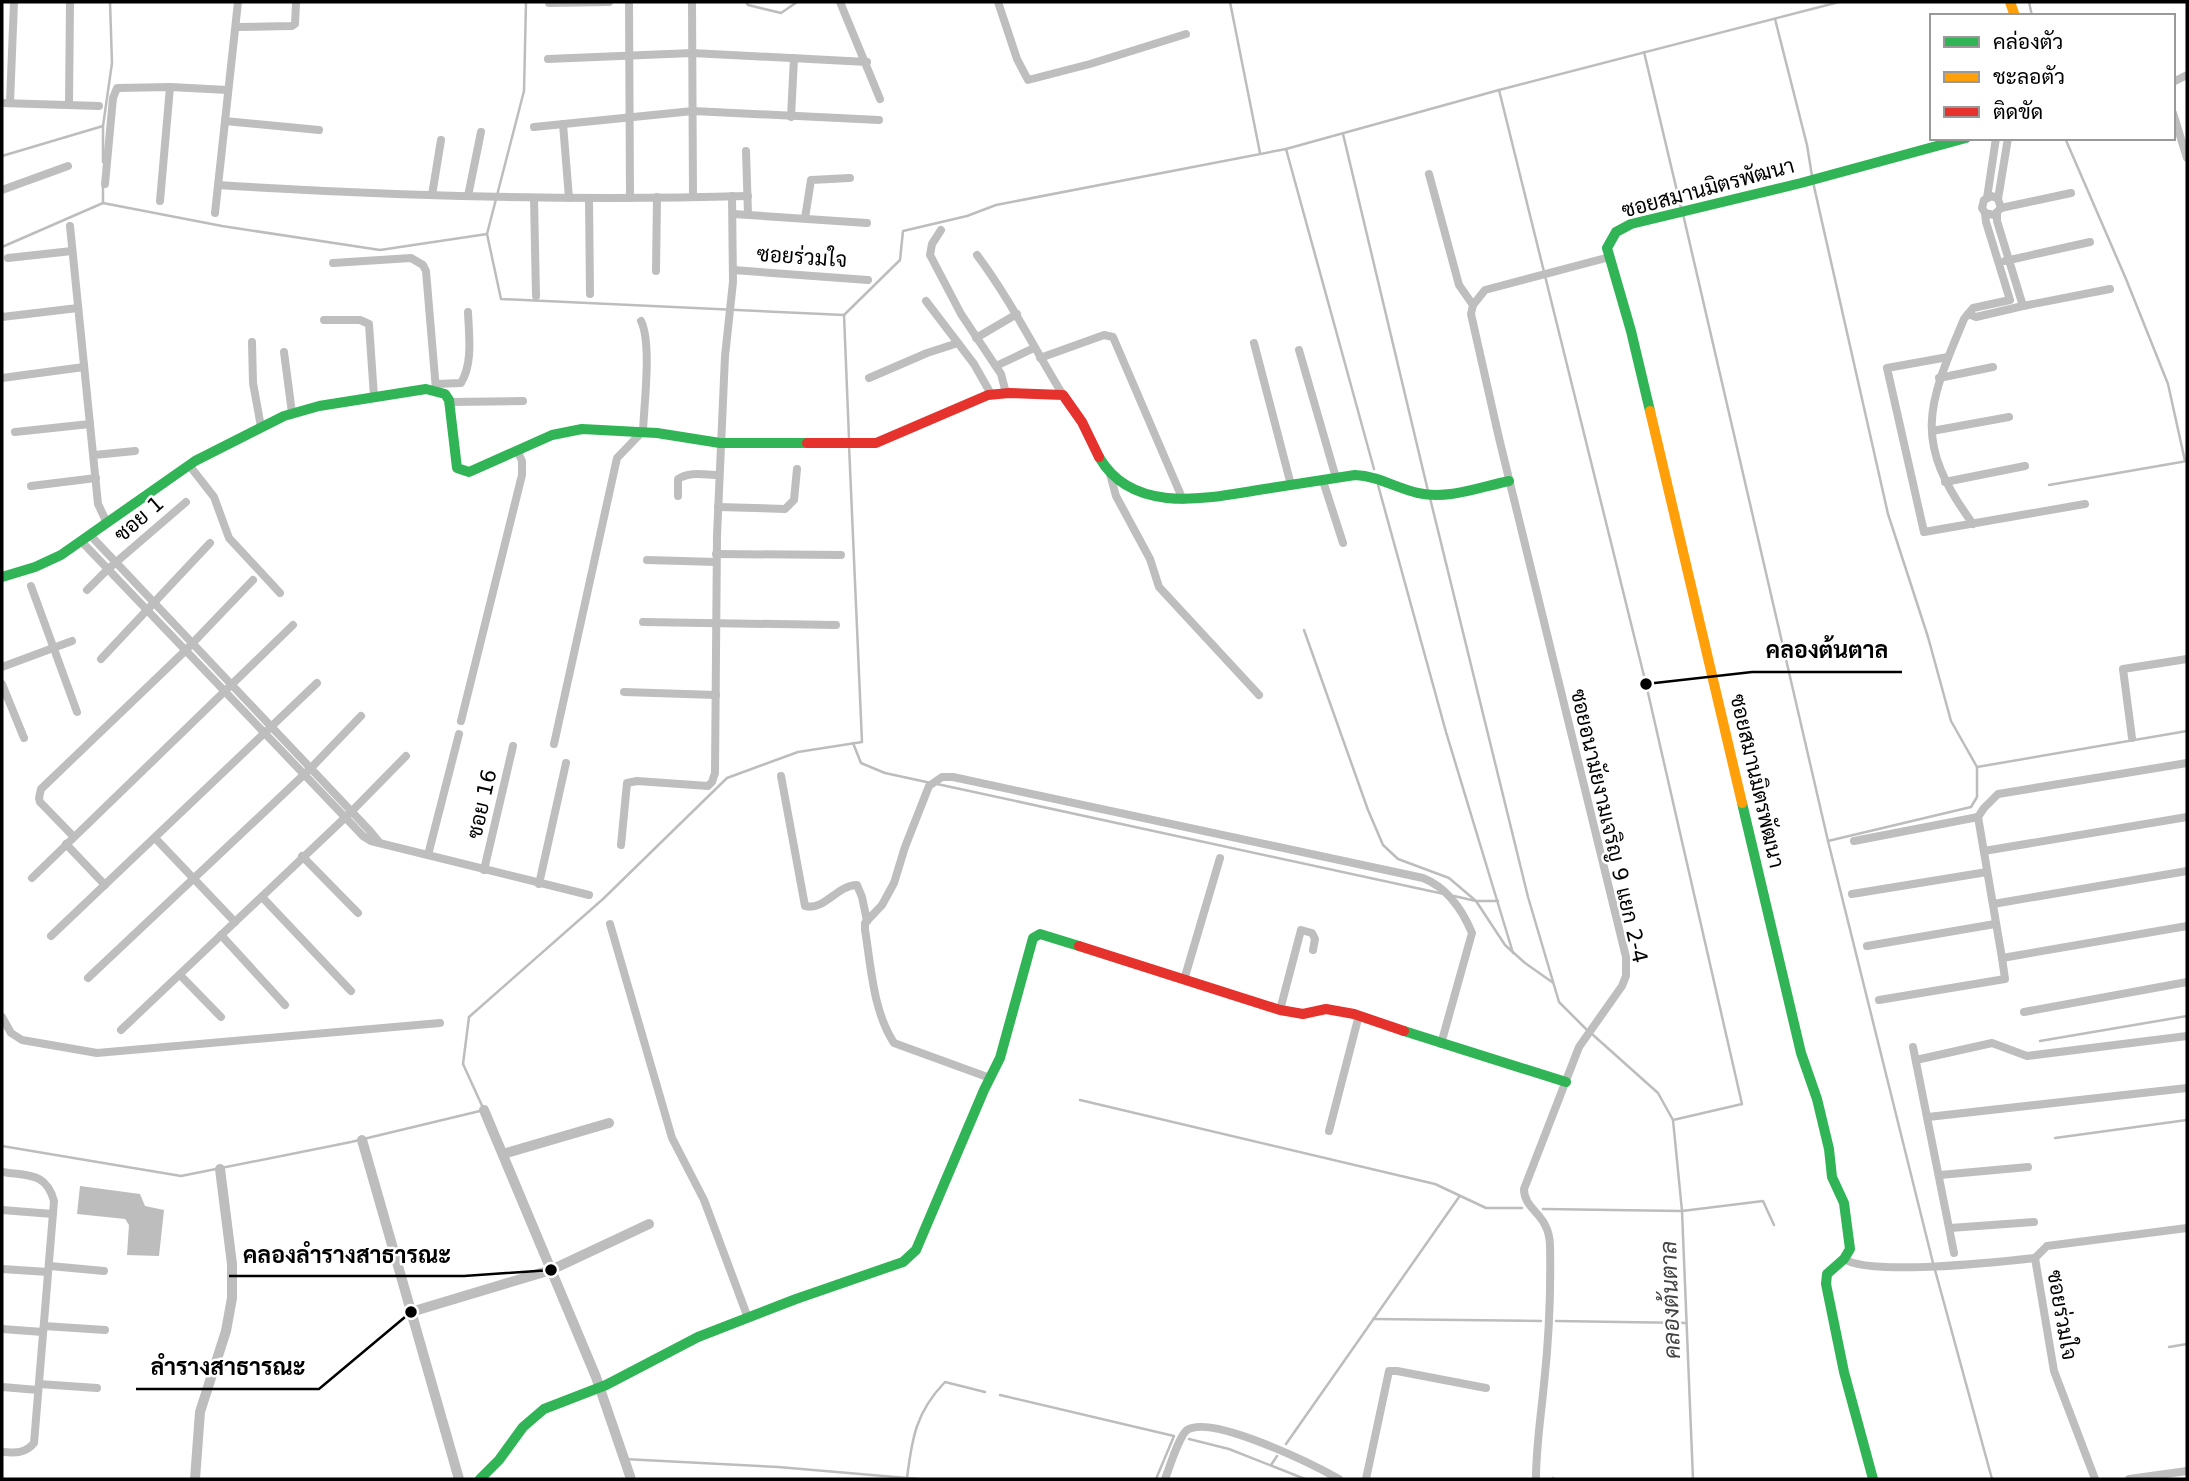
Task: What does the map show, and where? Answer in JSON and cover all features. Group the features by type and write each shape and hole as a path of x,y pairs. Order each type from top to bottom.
{"street":[{"path":"13,2 6,103 99,106"},
{"path":"69,104 70,2"},
{"path":"215,213 238,2"},
{"path":"549,3 609,2"},
{"path":"629,2 630,198"},
{"path":"692,2 693,197"},
{"path":"840,2 880,99"},
{"path":"998,2 1017,60 1028,80 1185,34"},
{"path":"236,27 292,26 295,24 296,3"},
{"path":"548,59 692,53 867,62"},
{"path":"790,117 794,58"},
{"path":"106,184 115,91 124,86 228,90"},
{"path":"160,201 170,87"},
{"path":"534,127 693,111 879,120"},
{"path":"2175,119 2187,158"},
{"path":"225,121 320,130"},
{"path":"563,124 569,198"},
{"path":"468,196 481,132"},
{"path":"432,195 441,140"},
{"name":"ซอยสมานมิตรพัฒนา","path":"1872,1479 1844,1372 1826,1284 1827,1274 1844,1259 1851,1245 1844,1203 1832,1177 1829,1149 1817,1099 1801,1053 1634,343 1607,248 1616,232 1631,223 1801,184 1959,140"},
{"path":"1996,140 1987,198 1982,205 2011,304"},
{"path":"2008,140 1997,221 2023,306"},
{"path":"746,151 748,214"},
{"path":"2,190 68,166"},
{"path":"1429,174 1459,285 1473,305 1485,290 1610,257"},
{"path":"805,218 811,180 850,178"},
{"path":"218,185 509,198 748,196"},
{"path":"1985,213 1991,215 1999,207 2071,193"},
{"path":"621,845 627,783 630,781 708,786 715,773 716,558 725,356 732,301 732,196"},
{"path":"656,271 657,197"},
{"path":"1987,198 1992,197 1999,207"},
{"path":"534,198 536,296"},
{"path":"589,198 590,294"},
{"path":"733,214 867,223"},
{"path":"70,226 98,505 107,523"},
{"path":"941,230 932,244 930,255 976,338 1001,374 1006,393"},
{"path":"1998,263 2090,242"},
{"path":"8,258 72,251"},
{"path":"977,255 996,279 1034,348 1081,421 1103,465 1119,482 1183,500 1336,478 1372,476 1429,495 1509,481"},
{"path":"333,263 411,257 423,265 426,271 436,387 450,402 457,468 470,472 568,431 642,431 720,443 876,443 991,394 1063,395"},
{"name":"ซอยร่วมใจ","path":"733,270 868,280"},
{"path":"1973,524 1945,482 1934,451 1932,431 1933,402 1939,378 1964,318 1968,314 1976,317 2011,304 2023,306 2110,289"},
{"path":"926,301 974,364 991,394"},
{"name":"ซอยอนามัยงามเจริญ 9 แยก 2-4","path":"1473,305 1471,314 1509,481 1626,957 1626,976 1622,986 1586,1035 1524,1189 1528,1205 1545,1221 1550,1243 1547,1358 1538,1430 1536,1479"},
{"path":"2,317 78,308"},
{"path":"2,577 48,562 87,539 189,465 292,413 461,383 469,361 468,312"},
{"path":"976,338 1017,314"},
{"path":"324,320 360,320 369,324 374,397"},
{"path":"554,744 617,458 642,431 646,385 645,329 641,321"},
{"path":"1040,358 1104,335 1113,337 1183,500"},
{"path":"253,342 253,383 257,417 261,427"},
{"path":"869,378 958,343"},
{"path":"1254,343 1291,485"},
{"path":"996,366 1034,348"},
{"path":"1299,349 1336,478"},
{"path":"284,352 292,413"},
{"path":"1948,357 1887,368 1924,533 2085,504"},
{"path":"1939,378 1993,367"},
{"path":"2,377 84,368"},
{"path":"450,402 523,401"},
{"path":"1932,431 2009,417"},
{"path":"15,432 90,424"},
{"path":"93,455 135,451"},
{"path":"461,721 522,475 522,461 518,453"},
{"path":"189,465 214,497 229,538 280,593"},
{"path":"1945,482 2025,466"},
{"path":"718,507 785,509 794,500 797,469"},
{"path":"1110,474 1116,496 1150,559 1159,587 1259,695"},
{"path":"677,496 677,483 681,476 719,475"},
{"path":"31,486 96,478"},
{"path":"1323,481 1343,543"},
{"name":"ซอย 1","path":"87,590 186,502"},
{"path":"87,539 116,562 155,601 311,768 348,815"},
{"path":"87,539 107,570 302,774 374,834 379,842 589,895"},
{"path":"101,659 210,543"},
{"path":"647,559 841,555"},
{"path":"73,836 40,802 41,789 185,651 253,580"},
{"path":"31,586 77,712"},
{"path":"643,622 836,625"},
{"path":"32,878 293,625"},
{"path":"2,667 72,641"},
{"path":"2132,738 2123,669 2187,659"},
{"path":"51,936 317,683"},
{"path":"2,684 24,738"},
{"path":"624,692 716,695"},
{"path":"88,978 311,768 361,716"},
{"path":"428,855 459,734"},
{"name":"ซอย 16","path":"484,870 513,746"},
{"path":"121,1030 348,815 406,755"},
{"path":"540,884 566,763"},
{"path":"1879,1000 2005,979 1978,817 1998,794 2187,763"},
{"path":"781,776 805,906 818,906 849,886 859,887 867,921 865,930 880,1011 886,1031 894,1043 990,1078"},
{"path":"867,921 882,905 894,883 929,786 942,777 1107,809 1423,878 1439,884 1458,907 1472,933 1441,1044"},
{"path":"1854,841 1978,817"},
{"path":"1984,851 2187,817"},
{"path":"155,838 235,922"},
{"path":"66,844 105,885"},
{"path":"302,856 358,913"},
{"path":"1184,980 1220,858"},
{"path":"1993,904 2187,871"},
{"path":"1852,894 1987,872"},
{"path":"262,897 351,990"},
{"path":"610,924 672,1138 704,1200 748,1318"},
{"path":"1867,946 1995,924"},
{"path":"2003,958 2187,926"},
{"path":"1280,1010 1301,930 1312,933 1315,939 1313,950"},
{"path":"480,1479 499,1460 523,1427 544,1409 606,1385 698,1337 796,1299 889,1268 910,1256 916,1250 1000,1058 1029,948 1033,938 1040,934 1280,1010 1303,1014 1326,1009 1359,1015 1441,1044 1566,1082"},
{"path":"221,935 285,1005"},
{"path":"180,975 221,1017"},
{"path":"2024,1012 2187,982"},
{"path":"1329,1131 1359,1015"},
{"path":"2,1017 11,1033 22,1040 97,1052 440,1023"},
{"path":"1916,1060 1992,1043 2027,1056 2187,1036"},
{"path":"1913,1047 1954,1253"},
{"path":"1928,1117 2187,1088"},
{"path":"1940,1175 2028,1167"},
{"path":"2,1172 29,1176 48,1184 54,1201 34,1443 21,1452 2,1452"},
{"path":"2,1210 53,1214"},
{"path":"1950,1228 2034,1222"},
{"path":"2035,1258 2047,1246 2187,1228"},
{"name":"ซอยร่วมใจ","path":"1844,1259 1866,1266 1913,1266 2035,1258 2054,1371 2095,1479"},
{"path":"2,1269 104,1271"},
{"path":"2,1329 105,1330"},
{"path":"1366,1479 1389,1371 1486,1388"},
{"path":"2,1387 97,1388"},
{"path":"1165,1479 1182,1435 1197,1428 1226,1432 1284,1451 1339,1479"},
{"path":"2129,1479 2187,1471"}],"shaded area":[{"path":"80,1186 140,1194 145,1206 164,1210 159,1256 127,1255 129,1225 125,1219 77,1214"}],"waterway":[{"path":"103,162 103,126 112,63 110,2"},
{"path":"526,2 524,91 487,234 501,299 844,315 900,260 903,231 967,216 996,205 1286,149 1499,90 1839,2"},
{"path":"746,2 748,5 781,13 797,2"},
{"path":"1230,2 1260,153"},
{"path":"2029,2 2032,14"},
{"path":"1775,19 1807,145 1812,176"},
{"path":"1644,52 1681,208"},
{"name":"คลองต้นตาล","path":"1499,90 1646,684 1742,1104 1673,1120 1682,1211 1693,1479"},
{"path":"2,156 103,126"},
{"name":"คลองต้นตาล","path":"1343,134 1428,491"},
{"path":"2066,140 2168,384 2185,461"},
{"path":"1286,149 1374,469"},
{"path":"1813,182 1888,514 1928,637 1951,721 1977,767 1977,797 1971,807 1828,841"},
{"path":"103,186 103,203"},
{"path":"2,247 103,203 222,226 380,250 487,234"},
{"path":"1683,214 1828,841 1933,1263"},
{"path":"844,315 849,438"},
{"path":"2,1146 181,1176 351,1142 484,1110 463,1064 469,1017 603,899 727,778 798,752 862,742 849,445"},
{"path":"2049,485 2187,461"},
{"path":"1378,485 1446,732 1513,953"},
{"name":"คลองต้นตาล","path":"1430,498 1528,897 1559,1002 1587,1030"},
{"path":"1304,630 1383,845 1398,859 1449,878 1476,901 1505,945 1552,982"},
{"path":"1977,767 2187,731"},
{"path":"853,743 861,763 885,773 931,783"},
{"path":"937,784 1444,894"},
{"path":"1454,896 1476,901 1498,901"},
{"path":"2040,1041 2187,1016"},
{"name":"คลองต้นตาล","path":"1592,1034 1658,1093 1673,1120"},
{"path":"1080,1100 1435,1184 1486,1208 1522,1208"},
{"path":"484,1110 596,1377 631,1479"},
{"path":"2055,1138 2187,1120"},
{"path":"503,1154 609,1123"},
{"path":"362,1140 459,1479"},
{"path":"195,1479 200,1412 226,1331 232,1298 232,1264 220,1169"},
{"path":"1286,1444 1459,1197"},
{"path":"1543,1209 1682,1211 1763,1201 1774,1225"},
{"path":"411,1312 551,1270 649,1224"},
{"path":"1935,1270 1992,1479"},
{"path":"1373,1319 1541,1321"},
{"path":"1556,1321 1686,1323"},
{"path":"2169,1347 2187,1344"},
{"path":"907,1478 917,1426 935,1393 945,1382 985,1392"},
{"path":"1000,1395 1174,1436 1156,1479"},
{"path":"1189,1439 1229,1449 1305,1479"},
{"path":"1271,1465 1277,1456"},
{"path":"624,1459 778,1467 919,1479"}],"traffic: fast":[{"path":"1650,411 1607,248 1616,232 1631,224 1801,183 1959,140"},
{"path":"2,577 35,567 61,555 195,461 284,416 319,406 426,389 445,394 449,400 457,468 469,472 552,435 582,429 657,433 720,443 807,443"},
{"path":"1099,457 1113,475 1130,487 1150,495 1171,498 1215,497 1355,475 1429,495 1464,492 1509,481"},
{"path":"1742,803 1801,1053 1817,1099 1829,1149 1832,1177 1844,1203 1850,1249 1844,1259 1827,1274 1826,1284 1844,1372 1873,1479"},
{"path":"480,1479 499,1460 523,1427 544,1409 606,1385 698,1337 903,1262 916,1250 1000,1058 1033,938 1040,934 1079,946"},
{"path":"1404,1031 1566,1082"}],"traffic: slow":[{"path":"2010,2 2014,14"},
{"path":"1650,411 1742,803"}],"traffic: jam":[{"path":"807,443 876,443 988,395 1063,395 1082,422 1099,457"},
{"path":"1079,946 1280,1010 1303,1014 1326,1009 1354,1014 1404,1031"}],"place":[{"name":"คลองต้นตาล","path":"1646,684"},
{"name":"คลองลำรางสาธารณะ","path":"551,1270"},
{"name":"ลำรางสาธารณะ","path":"411,1312"}]}
